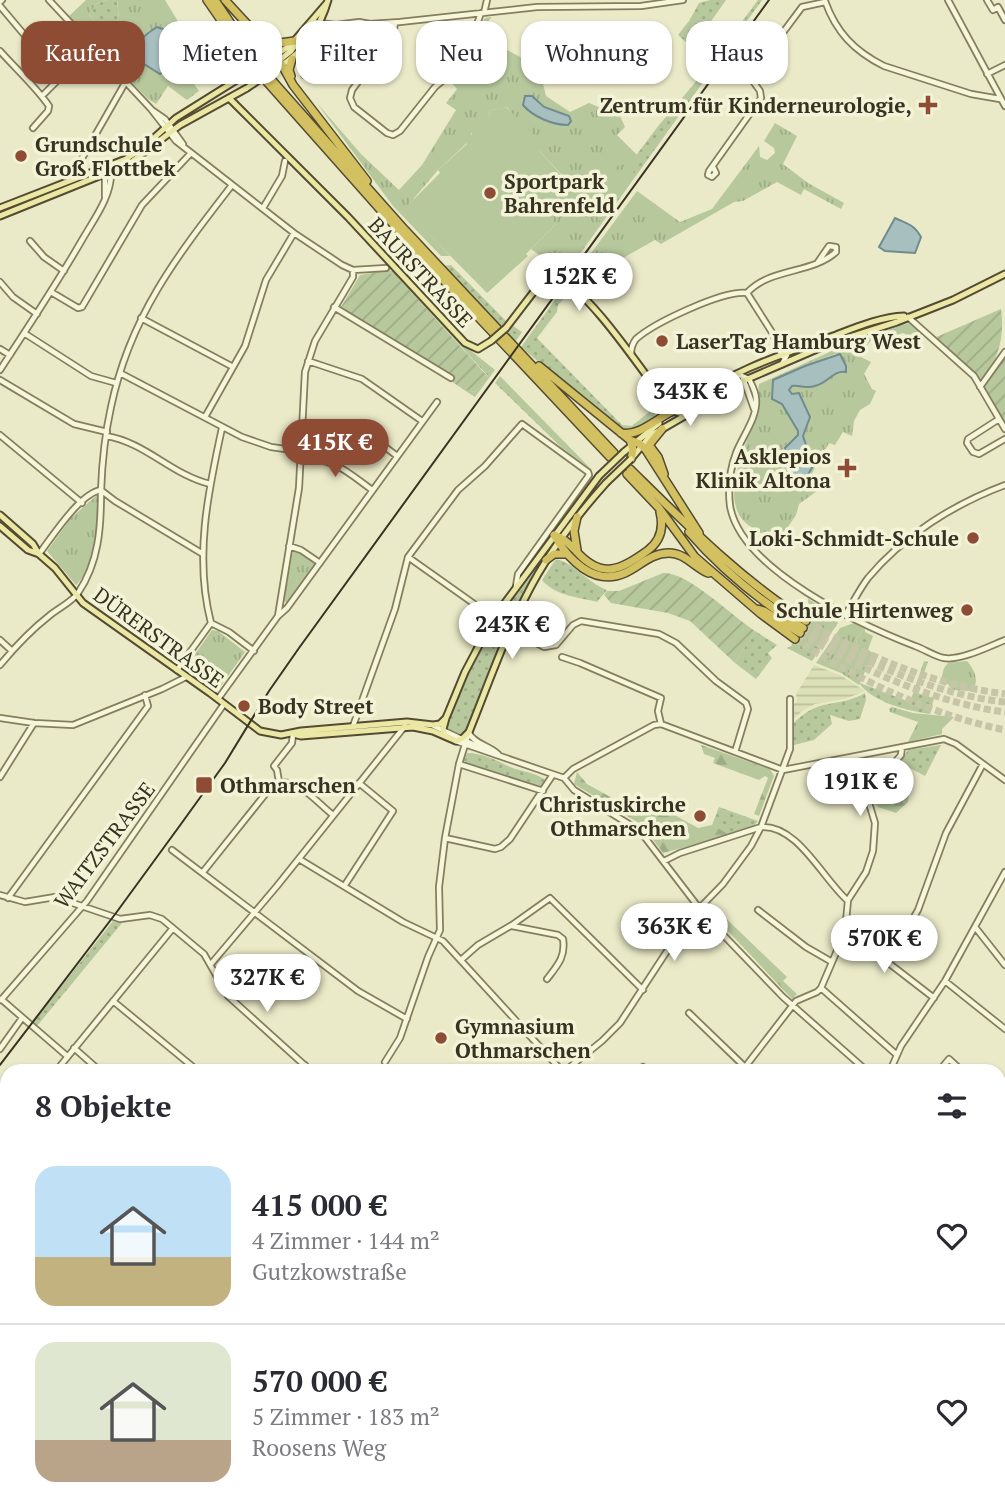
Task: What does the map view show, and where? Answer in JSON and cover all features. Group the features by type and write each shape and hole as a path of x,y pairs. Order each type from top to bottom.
{"highway":[{"path":"207,0 248,53 215,0"},
{"path":"225,0 242,21"},
{"path":"282,43 295,41"},
{"path":"292,59 290,73 298,90"},
{"path":"282,68 390,213"},
{"path":"276,84 390,213 612,455 424,258 276,84"},
{"path":"509,341 618,432 635,443 665,478 705,542"},
{"path":"618,432 634,433 673,411"},
{"path":"662,429 649,445 658,457 665,478"},
{"path":"631,459 635,443"},
{"path":"628,472 679,518 801,630 757,609 715,575 689,550 659,508 628,472"},
{"path":"559,538 588,564 600,569 622,567 657,542 662,527 659,508"},
{"path":"577,517 574,531 578,554"},
{"path":"679,518 697,542 729,573 801,630"},
{"path":"559,538 567,554 583,569 604,577 625,573 650,557 666,553 678,554 703,571 715,575"},
{"path":"546,560 554,554 567,554"}],"main road":[{"path":"318,21 328,2"},
{"path":"282,56 295,41"},
{"path":"282,58 296,44"},
{"path":"282,60 292,59 296,53"},
{"path":"0,216 109,171 231,84"},
{"path":"230,99 236,84"},
{"path":"169,128 255,84"},
{"name":"BAURSTRASSE","path":"230,99 348,217 467,344 478,348 491,341 506,328 542,281 556,277 593,308 673,411"},
{"path":"0,208 77,178 109,171"},
{"path":"293,734 302,736 405,725 425,729 456,741 465,741 511,630 546,560 599,476 624,452 673,411 751,366 786,356 849,330 907,316 968,294 1005,274"},
{"path":"673,411 683,414 745,378 782,364 786,356"},
{"path":"635,443 648,438 702,403"},
{"path":"445,736 443,729 446,718 493,619 516,586 606,483 631,459"},
{"path":"0,515 33,544 39,554"},
{"path":"0,526 28,550 39,554"},
{"name":"DÜRERSTRASSE","path":"39,554 69,584 76,596 260,731 278,735 293,734"},
{"path":"293,734 353,726 433,725 440,724 446,718"}],"street":[{"path":"49,0 68,21"},
{"path":"356,84 350,99 354,107 387,133 399,132 435,87 464,60 487,0"},
{"path":"546,0 546,7"},
{"path":"402,22 595,3 648,6 683,0"},
{"path":"948,0 1005,106"},
{"path":"987,0 992,10 998,7 1005,20"},
{"path":"713,167 761,98 760,91 752,80 755,70 802,7 825,1 841,34 871,59 971,94 1000,99"},
{"path":"1,3 21,29"},
{"path":"0,51 44,94 49,109 33,128"},
{"path":"988,74 1005,65"},
{"path":"44,94 54,84"},
{"path":"77,178 77,167 124,84"},
{"path":"126,84 191,153 294,233 353,270 353,277 315,341 308,361 299,451 299,488 278,616"},
{"path":"51,292 78,308 82,307 142,205 191,153"},
{"path":"263,208 282,176 285,161"},
{"path":"0,370 64,271 110,188 109,171"},
{"path":"0,665 46,618 76,596 96,554 101,526 101,490 107,434 116,383 141,318 167,270 232,185"},
{"path":"205,417 245,346 266,280 294,233"},
{"path":"30,241 44,257 64,271"},
{"path":"631,355 631,347 636,340 686,311 733,292 747,293 758,284 818,262"},
{"name":"BAURSTRASSE","path":"353,270 386,268"},
{"path":"0,282 20,303 37,314"},
{"path":"747,293 786,356"},
{"path":"334,307 450,378"},
{"path":"907,316 971,373 1005,429"},
{"path":"141,318 233,367"},
{"path":"24,333 91,376 116,383"},
{"path":"0,349 10,355"},
{"path":"980,387 1005,352"},
{"path":"308,361 362,379 422,421"},
{"path":"745,378 751,366"},
{"path":"120,373 222,428 265,445 299,451"},
{"path":"734,374 745,378 756,399 731,474 730,503 736,525 748,543 802,589 845,615 944,658 977,651 1005,640"},
{"path":"0,380 74,424 128,441 187,477 210,484"},
{"path":"218,699 278,616 288,608 437,402"},
{"path":"999,419 968,439 967,443 973,452 979,454 1005,439"},
{"path":"353,726 395,609 408,556 458,490 485,466 522,424 589,473 518,574 516,586"},
{"path":"177,670 211,623 203,554 205,516 222,428"},
{"path":"0,435 82,503"},
{"path":"376,440 397,456"},
{"path":"300,458 318,458 332,463 372,490"},
{"path":"845,615 870,576 908,541 955,507 1005,485"},
{"path":"39,554 61,524 94,492 101,490"},
{"path":"101,490 203,554"},
{"path":"289,546 301,550 320,564"},
{"path":"408,556 493,619 540,645 550,648 556,645 573,625 581,621 659,634 670,639 716,681 746,703 748,709 735,752"},
{"path":"211,623 229,632 254,651"},
{"path":"0,640 12,651"},
{"path":"562,657 661,698 658,711 661,723"},
{"path":"0,718 34,723 73,724 186,677"},
{"path":"8,898 148,706 145,695"},
{"path":"572,1064 612,1032 643,990 686,922 734,869 761,827 791,746 790,699"},
{"name":"WAITZSTRASSE","path":"1,999 82,905 224,704"},
{"path":"0,777 34,723"},
{"path":"564,779 580,765 661,723 783,770 944,739 956,744 1005,779"},
{"path":"211,964 299,859 405,725"},
{"path":"433,725 486,751 564,779 574,790 640,831 699,909 792,1005 859,1064"},
{"path":"469,732 474,740 492,748 498,755"},
{"path":"279,782 274,766 290,746 293,734"},
{"path":"386,1062 400,1038 440,930 439,887 445,838 458,764 465,741"},
{"path":"748,1064 792,1005 798,999 821,988 845,932 848,900 866,872 873,851 875,823 869,803 870,792 897,760 902,747"},
{"path":"458,764 543,791"},
{"path":"888,962 918,911 946,833 983,764"},
{"path":"445,838 489,849 501,847 510,839 552,776"},
{"path":"203,872 271,787 279,782 294,783 333,815"},
{"path":"345,886 393,811 359,783"},
{"path":"664,860 761,827 774,828 801,847 848,900"},
{"path":"172,850 358,991 407,1019"},
{"path":"299,859 403,922 437,937 557,1064"},
{"path":"894,1064 897,1055 945,981 1005,872"},
{"path":"0,895 25,902 55,897 124,919 155,916 202,951 224,992 304,1064"},
{"path":"461,960 478,945 551,898 643,990"},
{"path":"758,911 806,947 832,962"},
{"path":"512,925 558,935 563,939 560,962 547,979"},
{"path":"975,926 1005,965"},
{"path":"61,1064 173,928"},
{"path":"845,932 934,998"},
{"path":"945,981 1005,1029"},
{"path":"821,988 897,1055"},
{"path":"1,999 67,1056"},
{"path":"113,1000 190,1064"},
{"path":"689,1013 739,1064"},
{"path":"0,1049 22,1018"},
{"path":"74,1048 92,1064"}],"green space":[{"path":"86,0 107,0 96,4 89,14 94,21 72,21 68,17"},
{"path":"117,0 119,19 94,21 89,14 96,4"},
{"path":"117,0 165,0 178,21 159,21 159,42 152,30 145,37 145,21 117,21"},
{"path":"726,0 711,21 689,21 699,3"},
{"path":"758,0 762,0 747,21 743,21"},
{"path":"686,25 686,42 678,35"},
{"path":"507,50 521,57 521,84 543,84 546,96 570,112 589,103 620,116 625,127 617,135 642,160 563,272 531,249 556,224 548,216 551,201 570,183 538,150 507,107 489,111 490,117 476,123 467,143 438,170 405,209 450,256 441,256 393,206 316,102 361,154 399,190 422,165 456,110 446,103 457,89 453,84 507,84"},
{"path":"145,63 159,68 159,84 194,84 199,91 187,100 168,86 156,104 133,84 145,84"},
{"path":"694,84 702,84 567,272 561,266 606,195"},
{"name":"Sportpark Bahrenfeld","path":"506,107 542,143 538,150 570,184 551,201 557,208 549,216 556,224 526,254 528,256 487,293 404,209 440,173 438,170 467,144 466,139 472,134 471,129 476,122 490,117 489,111"},
{"path":"775,123 797,136 783,164 808,183 844,203 841,209 804,189 801,195 777,182 743,201 734,202 661,244 655,240 580,285 572,279 637,191 680,222 712,209 759,146 760,157 767,160 775,153 774,148 764,141"},
{"path":"608,146 624,158 606,181 591,169"},
{"path":"451,265 506,321 522,332 515,342 443,266"},
{"path":"388,270 398,272 465,346 495,370 475,397 464,390 476,392 488,376 395,274 389,274"},
{"path":"388,270 389,274 395,274 488,377 476,392 464,390 451,381 453,376 341,307 360,275"},
{"path":"565,286 571,290 537,338 622,425 632,426 661,402 663,405 657,412 635,429 627,430 614,426 521,347"},
{"path":"1001,309 1002,329 997,355 984,380 981,380 934,338"},
{"path":"909,323 923,334 916,340 903,333 876,342 870,341 861,357 871,362 864,374 872,389 876,391 870,404 860,410 854,421 852,436 843,432 835,445 829,443 806,484 817,491 799,504 796,515 778,542 742,519 734,494 739,464 759,407 759,384 858,339","holes":["840,354 843,361 839,371 823,383 792,386 789,390 792,394 801,396 809,423 803,436 813,466 803,483 787,474 785,448 798,435 798,431 782,404 772,399 772,383 805,366"]},
{"path":"1005,357 1005,424 983,388"},
{"path":"500,376 592,470 561,447 495,383"},
{"path":"97,495 95,543 88,567 76,585 47,551 71,518"},
{"path":"554,540 556,541 532,580 510,627 497,619"},
{"path":"293,550 316,564 288,603 284,601"},
{"path":"556,559 607,590 597,602 568,595 547,585 542,580"},
{"path":"663,573 673,574 697,587 755,631 735,663 690,621 668,613 611,603 604,595 607,591 619,591"},
{"path":"808,599 834,614 838,623 812,661 787,648 791,646 807,619"},
{"path":"854,623 865,629 856,639 860,657 854,673 859,685 841,673 816,663 840,628"},
{"path":"494,624 507,634 468,729 463,735 445,727 473,661"},
{"path":"865,629 865,632 873,636 868,650 873,653 860,683 910,702 924,661 928,662 917,693 934,698 930,714 885,702 858,682 854,673 860,657 856,639"},
{"path":"212,630 218,631 245,652 218,690 186,667"},
{"path":"755,631 777,645 768,653 772,658 756,679 735,663"},
{"path":"967,661 975,675 973,691 952,690 948,684 940,683 948,663"},
{"path":"814,665 840,675 865,691 845,699 815,704 792,721 790,708 797,701 796,694"},
{"path":"865,693 866,700 860,719 849,721 830,715 832,724 814,740 794,745 792,725 801,716 819,706 845,701"},
{"path":"892,707 913,713 954,717 942,729 942,734 908,742 918,722 890,712"},
{"path":"701,745 770,769 774,776 759,816 754,814 768,778 765,776 759,780 713,763 715,758 704,754"},
{"path":"941,745 925,776 900,763 908,750"},
{"path":"467,753 489,757 547,781 542,788 463,763"},
{"path":"577,772 587,784 632,809 640,796 698,828 712,825 731,835 663,853 642,825 574,784"},
{"path":"888,782 897,783 909,794 908,802 896,813 878,807 874,802 879,789"},
{"path":"719,807 758,821 752,828 731,835 712,825"},
{"path":"712,905 787,977 783,981 797,994 792,999 710,912"},
{"path":"113,921 122,923 37,1026 33,1022"}],"water":[{"path":"159,28 159,73 145,65 147,34"},
{"path":"525,96 532,96 544,107 569,116 571,121 568,125 562,125 538,117 523,105"},
{"path":"895,218 913,227 921,237 915,253 885,251 879,247"},
{"path":"840,354 846,372 837,373 815,386 792,386 789,390 792,394 799,393 810,417 803,436 813,466 803,483 795,485 788,478 785,448 798,435 798,431 782,404 772,399 773,380"}],"tunnel":[{"path":"806,621 902,668 953,684 1005,694"},
{"path":"803,628 900,675 953,692 1005,702"},
{"path":"800,633 846,659 899,683 953,701 1005,712"},
{"path":"795,639 869,682 923,706 1005,730"}],"tram line":[{"path":"1,1064 181,824 225,763 299,648 769,0"}],"place":[{"name":"Zentrum für Kinderneurologie,","path":"928,105"},
{"name":"Grundschule Groß Flottbek","path":"21,156"},
{"name":"Sportpark Bahrenfeld","path":"490,193"},
{"name":"LaserTag Hamburg West","path":"662,341"},
{"name":"Asklepios Klinik Altona","path":"847,468"},
{"name":"Loki-Schmidt-Schule","path":"973,538"},
{"name":"Schule Hirtenweg","path":"967,610"},
{"name":"Body Street","path":"244,706"},
{"name":"Othmarschen","path":"204,785"},
{"name":"Christuskirche Othmarschen","path":"700,816"},
{"name":"Gymnasium Othmarschen","path":"441,1038"}]}
